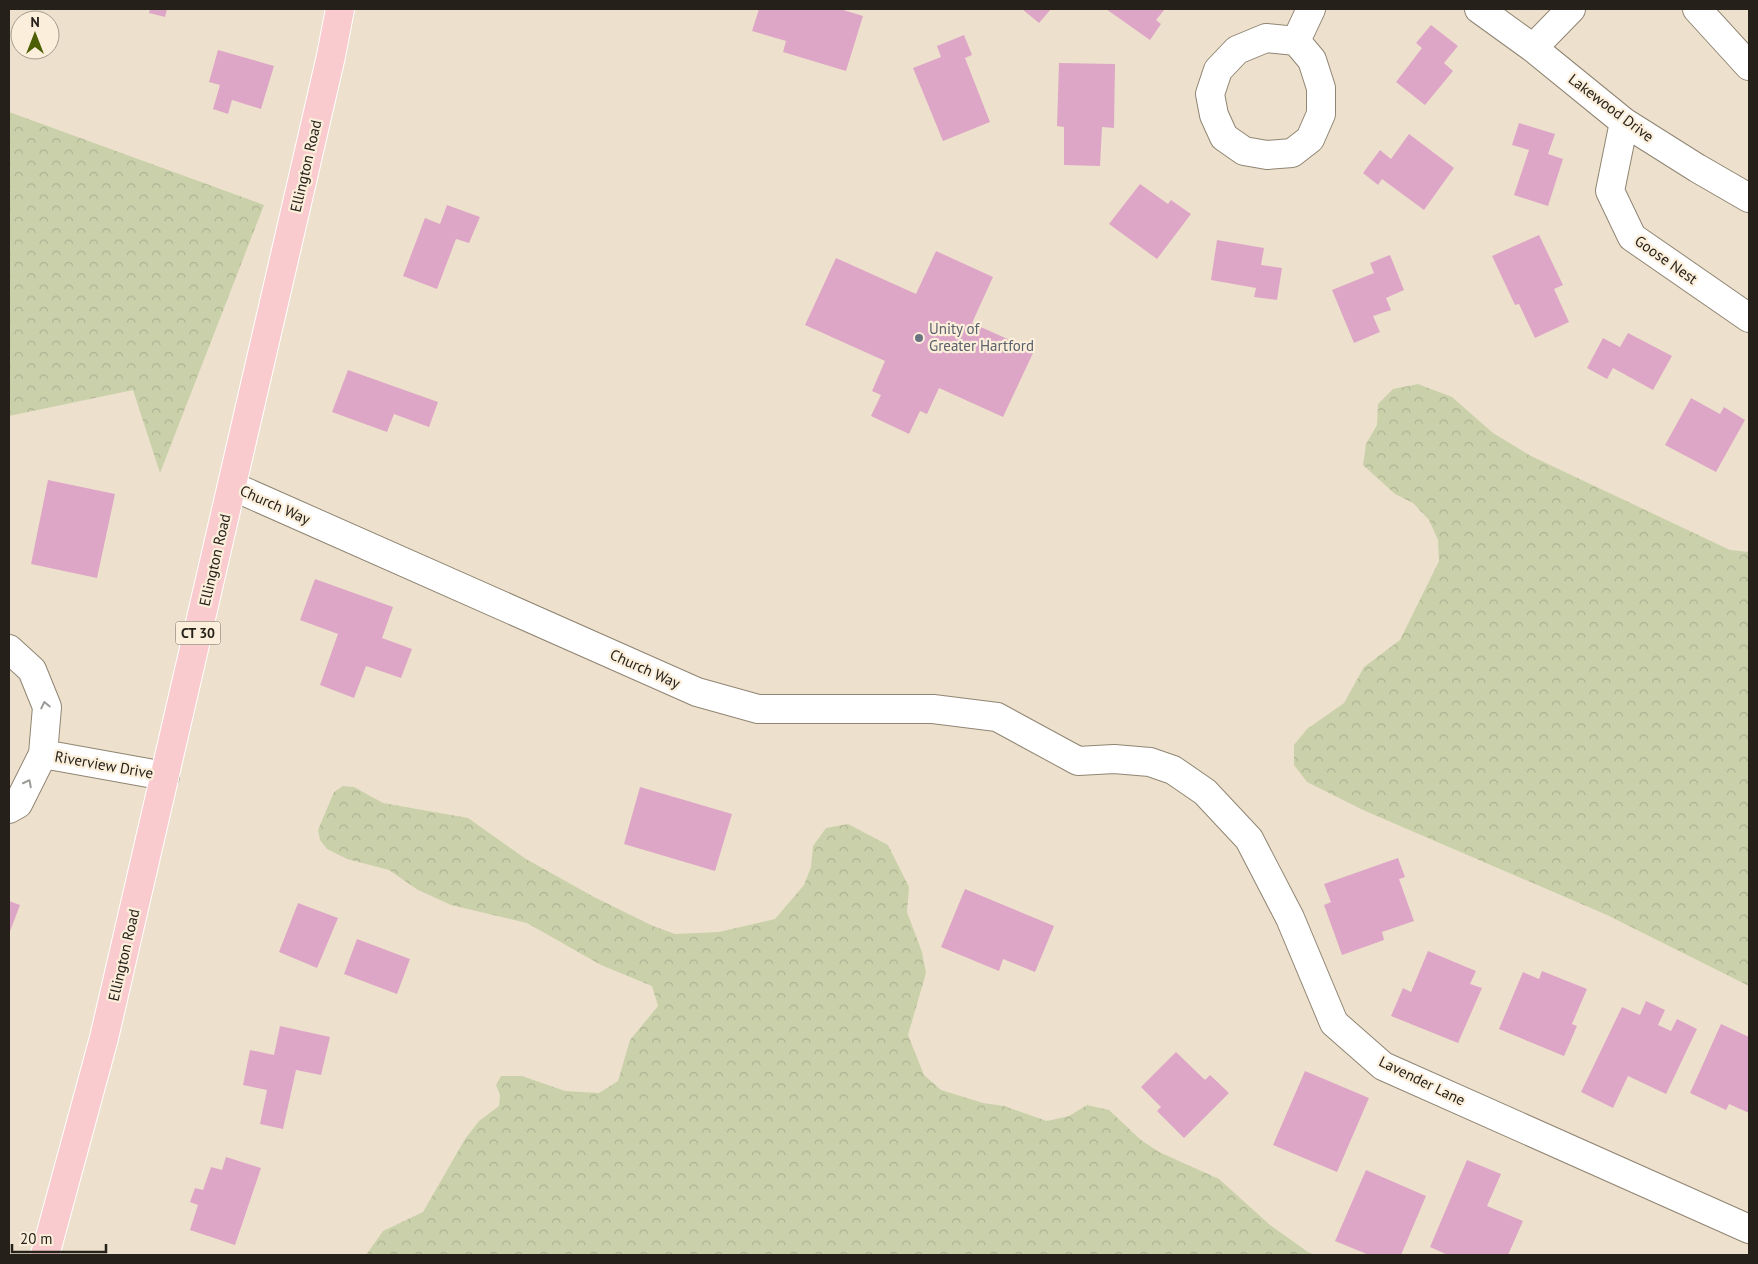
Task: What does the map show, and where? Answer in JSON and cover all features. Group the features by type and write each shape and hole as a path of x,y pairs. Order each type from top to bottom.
{"main road":[{"name":"Ellington Road","path":"45,1255 104,1038 331,56 340,9"}],"street":[{"path":"1296,41 1311,9"},
{"name":"Lakewood Drive","path":"1479,9 1533,48 1624,122 1749,198"},
{"path":"1533,48 1571,9"},
{"path":"1697,9 1749,66"},
{"path":"1266,38 1296,41 1312,60 1321,88 1321,114 1310,139 1292,153 1267,155 1244,151 1224,137 1214,115 1210,94 1218,70 1237,50 1266,38"},
{"name":"Goose Nest","path":"1624,122 1610,191 1632,238 1749,318"},
{"name":"Church Way","path":"232,486 697,692 758,709 932,709 998,717 1078,761"},
{"name":"Riverview Drive","path":"9,649 32,670 47,707 43,754 18,804 9,809"},
{"name":"Riverview Drive","path":"43,754 165,776"},
{"name":"Lavender Lane","path":"1078,761 1114,759 1150,762 1173,770 1205,792 1249,839 1290,918 1334,1024 1383,1066 1749,1229"}],"green space":[{"path":"9,112 264,205 160,473 133,390 9,416"},
{"path":"1418,384 1452,397 1493,433 1531,456 1730,550 1749,552 1749,986 1607,915 1363,810 1307,782 1294,765 1294,745 1307,729 1344,703 1364,667 1400,640 1439,561 1438,540 1429,520 1413,503 1395,494 1363,465 1366,444 1377,425 1378,404 1393,389"},
{"path":"343,786 354,787 383,803 468,818 526,859 594,897 653,926 675,934 719,932 775,919 804,885 811,867 813,846 826,828 848,824 888,845 909,887 907,912 922,952 926,973 908,1035 924,1075 941,1090 983,1103 1004,1106 1047,1121 1069,1116 1087,1105 1109,1110 1141,1140 1159,1152 1219,1179 1270,1225 1308,1252 1316,1255 366,1255 383,1231 423,1212 465,1139 479,1121 499,1106 500,1095 496,1085 501,1076 522,1076 565,1091 599,1093 618,1081 630,1040 658,1006 652,986 601,965 527,923 451,905 418,890 389,870 347,859 327,849 320,840 318,830 334,792"}],"building":[{"path":"150,9 167,9 165,17 149,13"},
{"path":"759,9 840,9 863,16 846,71 783,52 786,41 752,31"},
{"path":"1022,9 1051,9 1039,23"},
{"path":"1106,9 1165,9 1156,20 1161,24 1150,40"},
{"path":"1431,25 1458,46 1444,63 1453,71 1425,105 1396,82 1422,48 1416,43"},
{"path":"964,35 972,55 965,58 990,122 943,141 913,68 941,57 937,46"},
{"path":"218,50 274,66 261,109 232,100 228,114 213,109 220,85 209,82"},
{"path":"1059,63 1115,64 1114,128 1102,127 1100,166 1064,165 1064,127 1057,126"},
{"path":"1519,123 1555,134 1548,154 1563,159 1548,206 1514,195 1529,150 1512,145"},
{"path":"1409,134 1454,168 1424,210 1382,179 1378,185 1363,173 1380,150 1391,159"},
{"path":"1140,184 1168,204 1171,200 1191,214 1157,259 1109,224"},
{"path":"447,205 480,217 469,243 456,239 437,289 403,276 425,218 440,224"},
{"path":"1539,235 1563,285 1554,289 1569,322 1535,338 1519,304 1515,305 1492,256"},
{"path":"1217,240 1264,248 1261,265 1282,268 1277,300 1254,297 1256,288 1211,280"},
{"name":"Unity of Greater Hartford","path":"936,251 993,277 972,323 1034,351 1003,417 939,388 927,414 920,411 909,434 871,416 881,395 872,391 885,361 805,325 836,258 916,294"},
{"path":"1390,255 1404,290 1386,298 1391,310 1373,316 1380,332 1354,343 1332,290 1374,273 1370,263"},
{"path":"1628,333 1672,356 1653,390 1613,368 1607,379 1587,368 1603,338 1620,347"},
{"path":"348,370 438,402 429,427 394,414 387,432 332,412"},
{"path":"1691,398 1720,414 1724,407 1745,420 1716,472 1665,445"},
{"path":"48,480 115,494 97,578 31,564"},
{"path":"315,579 393,607 382,638 412,649 401,678 366,666 354,698 320,685 338,634 300,620"},
{"path":"640,787 732,814 715,871 624,844"},
{"path":"1398,858 1405,877 1399,879 1414,921 1382,932 1384,940 1342,955 1324,905 1331,902 1324,884"},
{"path":"965,889 1054,926 1035,972 1003,959 999,971 941,947"},
{"path":"9,901 20,905 9,934"},
{"path":"298,903 338,918 317,968 279,952"},
{"path":"357,939 410,959 397,994 344,974"},
{"path":"1428,951 1476,971 1470,984 1482,988 1458,1043 1391,1016 1403,988 1411,992"},
{"path":"1542,971 1587,989 1572,1024 1577,1026 1564,1056 1499,1029 1523,972 1539,979"},
{"path":"1646,1001 1665,1010 1658,1025 1671,1031 1677,1019 1697,1029 1666,1094 1628,1076 1613,1108 1581,1092 1622,1007 1640,1015"},
{"path":"1721,1024 1749,1037 1749,1113 1729,1104 1726,1110 1690,1093"},
{"path":"280,1026 330,1037 321,1075 296,1070 283,1129 260,1124 267,1090 243,1085 250,1050 274,1055"},
{"path":"1176,1052 1205,1080 1210,1075 1229,1093 1184,1138 1157,1111 1161,1107 1141,1087"},
{"path":"1305,1071 1369,1098 1337,1172 1273,1145"},
{"path":"226,1157 261,1168 235,1245 190,1230 198,1205 190,1202 195,1188 203,1190 211,1167 222,1170"},
{"path":"1467,1160 1501,1174 1487,1206 1523,1221 1508,1255 1448,1255 1430,1247"},
{"path":"1366,1170 1426,1196 1401,1255 1369,1255 1335,1241"}],"place":[{"name":"Unity of Greater Hartford","path":"919,338"}]}
